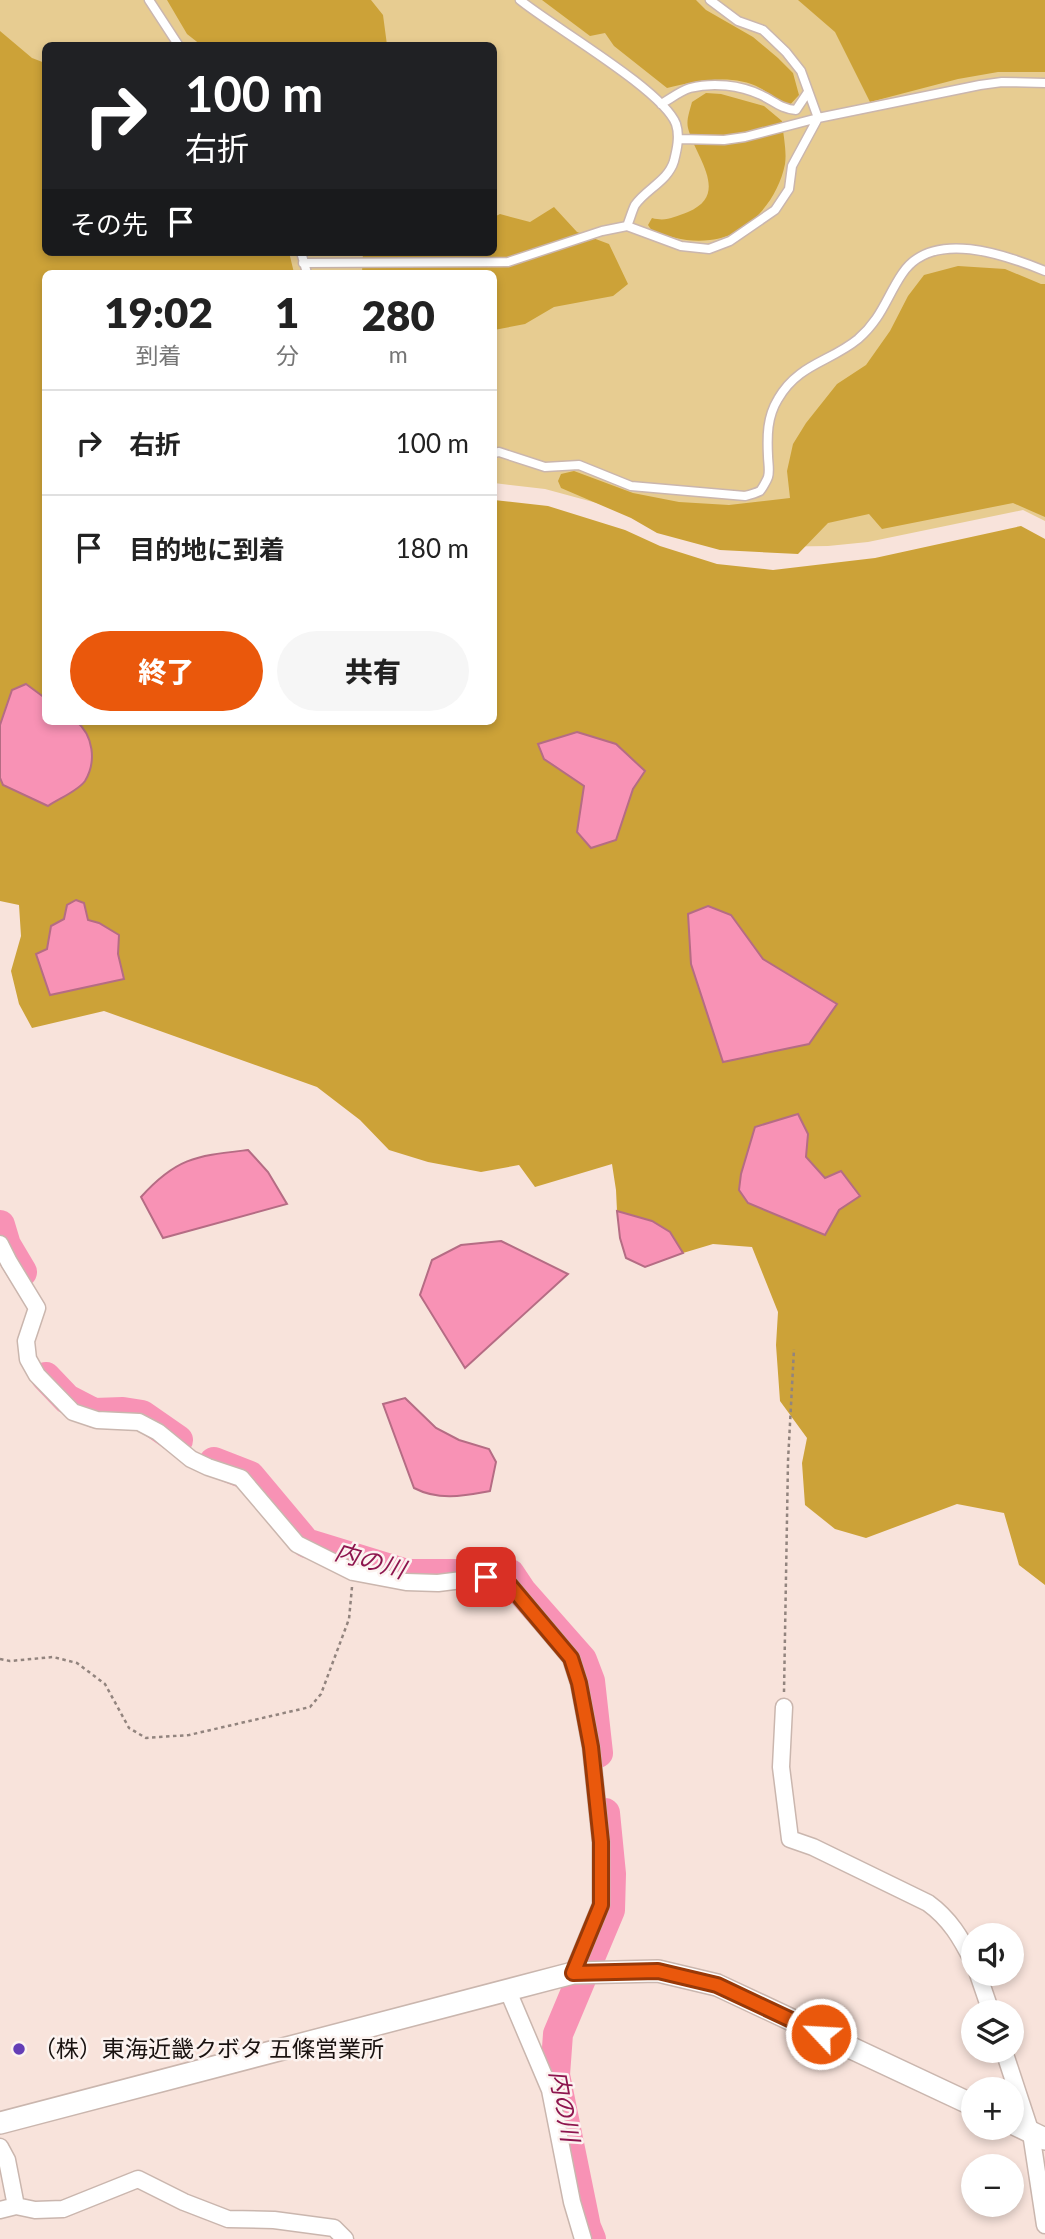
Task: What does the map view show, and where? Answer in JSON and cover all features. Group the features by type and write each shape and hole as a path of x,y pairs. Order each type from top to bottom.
{"street":[{"path":"0,1244 37,1308 26,1341 28,1359 37,1376 73,1412 97,1420 139,1422 158,1432 191,1459 241,1478 297,1544 353,1572 406,1582 438,1583 486,1577 508,1583 571,1658 579,1683 591,1747 601,1842 601,1905 573,1973"},
{"path":"784,1707 781,1767 790,1839 813,1847 928,1903 944,1915 961,1939"},
{"path":"0,2123 573,1973 601,1971 658,1971 717,1985 961,2099"},
{"path":"508,1991 550,2090 572,2202 583,2239"},
{"path":"1009,2063 1038,2136 1045,2225"},
{"path":"0,2147 7,2160 8,2208 63,2209 138,2179 184,2202 228,2218 274,2220 334,2228 345,2239"}],"lane":[{"path":"149,0 176,42"},
{"path":"520,0 634,81 661,104 676,124 679,139 670,172 635,205 627,226"},
{"path":"303,264 508,262 603,231 627,226 681,246 709,249 730,241 775,210 789,189 792,166 818,118 801,71 763,30 738,21 710,0"},
{"path":"679,139 724,140 745,137 818,118 980,85 1002,82 1045,83"},
{"path":"661,104 688,88 725,85 762,95 783,110 796,110 808,92"},
{"path":"497,452 545,467 579,465 631,486 745,496 760,490 768,478 769,419 778,398 795,378 812,364 857,340 877,319 902,273 915,259 930,252 987,251 1009,256 1045,271"},
{"path":"302,256 306,270"}],"path":[{"path":"784,1707 788,1461 794,1349"},
{"path":"0,1659 10,1661 53,1657 77,1663 105,1684 129,1728 146,1738 189,1735 310,1707 321,1694 349,1619 353,1572"}],"shaded area":[{"path":"0,0 1045,0 1045,521 1023,510 868,542 828,546 759,547 545,489 497,483 497,270 199,270 193,256 497,256 497,42 42,42 42,94 0,81"},
{"path":"167,0 371,0 383,15 387,42 197,42 187,34"},
{"path":"542,0 696,0 706,10 753,37 778,58 793,73 799,95 788,107 760,88 738,81 702,81 667,88 614,46 605,33 590,36"},
{"path":"798,0 1045,0 1045,72 998,72 958,79 870,102 835,32"},
{"path":"0,31 32,58 42,62 42,256 290,256 293,270 42,270 42,725 497,725 497,500 548,506 625,530 660,546 717,564 773,570 875,558 1021,526 1045,539 1045,1585 1019,1565 1004,1513 957,1504 866,1538 835,1529 805,1505 802,1463 807,1438 780,1401 776,1345 778,1312 752,1247 713,1244 683,1253 670,1232 652,1221 617,1211 612,1164 535,1187 519,1165 481,1172 428,1162 389,1150 360,1120 317,1087 104,1011 32,1028 19,1004 11,971 21,936 19,905 0,901"},
{"path":"706,93 721,94 764,106 782,121 785,164 776,190 749,224 724,237 702,241 687,240 652,231 648,225 652,218 666,219 688,212 701,204 707,195 707,174 688,125 692,102"},
{"path":"554,207 577,232 609,244 628,284 613,296 554,307 525,324 497,329 497,270 362,270 363,256 497,256 497,216 530,222"},
{"path":"958,266 1005,269 1045,284 1045,517 1013,503 882,529 869,514 828,523 798,554 720,550 657,533 631,518 561,488 558,481 561,474 574,471 633,493 679,502 729,505 790,498 787,471 793,444 806,423 837,384 866,365 924,275"},
{"path":"26,684 42,696 42,725 80,725 89,741 92,757 85,781 48,806 3,785 0,778 0,725 12,690"},
{"path":"577,732 616,744 645,771 633,789 616,840 591,848 577,832 584,786 544,759 538,744"},
{"path":"76,900 84,903 88,920 119,935 118,954 124,979 50,995 36,954 47,949 51,926 64,919 67,905"},
{"path":"708,906 731,915 763,959 837,1004 809,1044 723,1062 691,964 688,914"},
{"path":"798,1114 808,1134 806,1157 825,1178 841,1171 860,1196 839,1210 825,1235 748,1203 739,1190 755,1127"},
{"path":"248,1150 268,1172 287,1204 163,1238 141,1197 177,1166 201,1157"},
{"path":"617,1211 652,1221 670,1232 683,1253 645,1267 626,1258 620,1238"},
{"path":"501,1241 568,1274 465,1368 420,1295 432,1260 461,1245"},
{"path":"405,1398 436,1428 459,1440 489,1449 496,1462 490,1491 442,1496 414,1488 383,1404"}],"waterway":[{"name":"内の川","path":"0,1225 6,1245 22,1272"},
{"name":"内の川","path":"46,1377 67,1399 94,1413 123,1412 142,1415 178,1440"},
{"name":"内の川","path":"214,1462 250,1476 306,1543 407,1574 510,1574 522,1592 582,1660 590,1681 598,1753"},
{"name":"内の川","path":"591,2239 586,2227 555,2075 558,2034 610,1910 611,1874 605,1813"}],"place":[{"name":"（株）東海近畿クボタ 五條営業所","path":"19,2049"}],"route":[{"path":"486,1577 508,1583 571,1658 579,1683 591,1747 601,1842 601,1905 573,1973 658,1971 717,1985 821,2034"}]}
